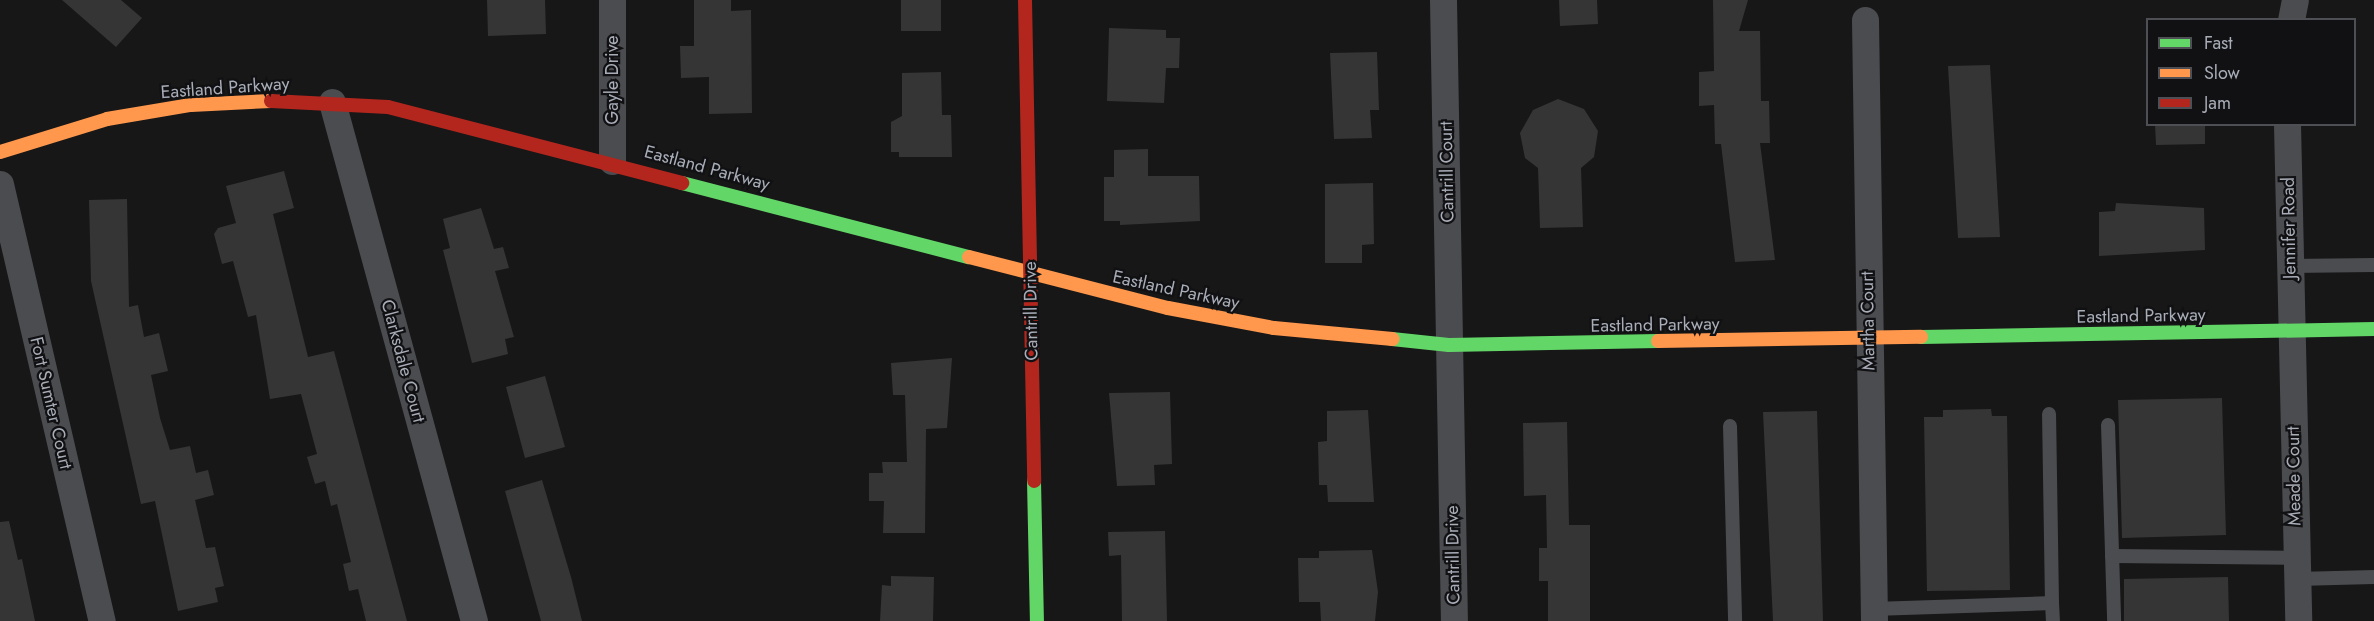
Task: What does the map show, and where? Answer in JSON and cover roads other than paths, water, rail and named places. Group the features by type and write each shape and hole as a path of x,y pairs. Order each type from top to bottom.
{"street":[{"name":"Gayle Drive","path":"612,0 612,161"},
{"name":"Cantrill Drive","path":"1025,0 1037,621"},
{"name":"Cantrill Court","path":"1443,0 1449,345"},
{"path":"2291,18 2295,0"},
{"name":"Martha Court","path":"1865,20 1868,338 1874,615"},
{"name":"Eastland Parkway","path":"0,152 107,119 191,105 332,102 430,115 612,161 1031,276 1274,328 1449,345 2374,329"},
{"name":"Clarksdale Court","path":"332,102 474,621"},
{"name":"Jennifer Road","path":"2287,126 2291,332"},
{"name":"Fort Sumter Court","path":"0,184 102,621"},
{"name":"Meade Court","path":"2291,332 2298,621"},
{"name":"Cantrill Drive","path":"1449,345 1454,621"}],"lane":[{"path":"2290,266 2374,265"},
{"path":"2049,414 2053,621"},
{"path":"2108,425 2114,621"},
{"path":"1730,426 1735,621"},
{"path":"2112,556 2374,577"},
{"path":"1874,615 2052,603"}]}
